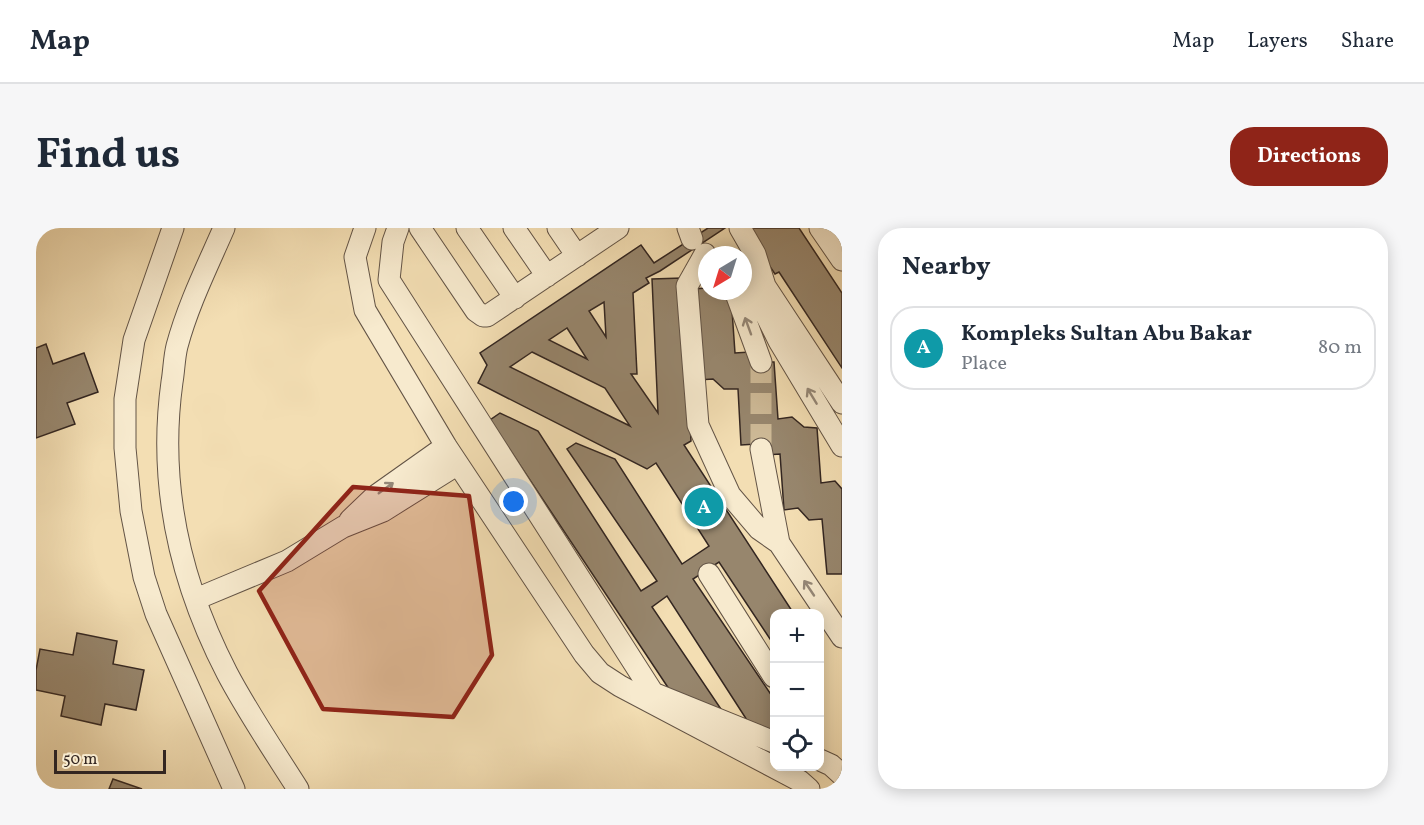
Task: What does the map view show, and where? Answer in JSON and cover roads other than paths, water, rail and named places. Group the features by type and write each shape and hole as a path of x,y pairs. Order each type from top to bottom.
{"street":[{"path":"173,228 134,340 125,399 125,448 130,500 144,577 156,614 234,789"},
{"path":"224,228 197,288 177,347 167,421 170,496 182,557 196,599 227,673 290,786"},
{"path":"365,228 355,257 365,310 446,446 584,654 600,674 800,781 809,789"},
{"path":"398,228 393,242 389,280 653,693 770,740"},
{"path":"420,228 479,314 487,316 577,256 610,230"},
{"path":"467,228 515,298"},
{"path":"514,228 547,276"},
{"path":"558,228 577,256"},
{"path":"740,228 755,254 765,286 842,403"},
{"path":"820,228 842,260"},
{"path":"698,245 687,286 698,425 730,495 759,529 779,543 842,637"},
{"path":"752,287 779,341 842,446"},
{"path":"738,300 761,362"},
{"path":"343,527 374,497 446,446"},
{"path":"761,449 779,543"},
{"path":"196,599 287,561 343,527 383,511 458,464"},
{"path":"709,574 770,670"}],"tunnel":[{"path":"761,362 761,449"}],"place":[{"name":"Kompleks Sultan Abu Bakar","path":"704,507"}]}
